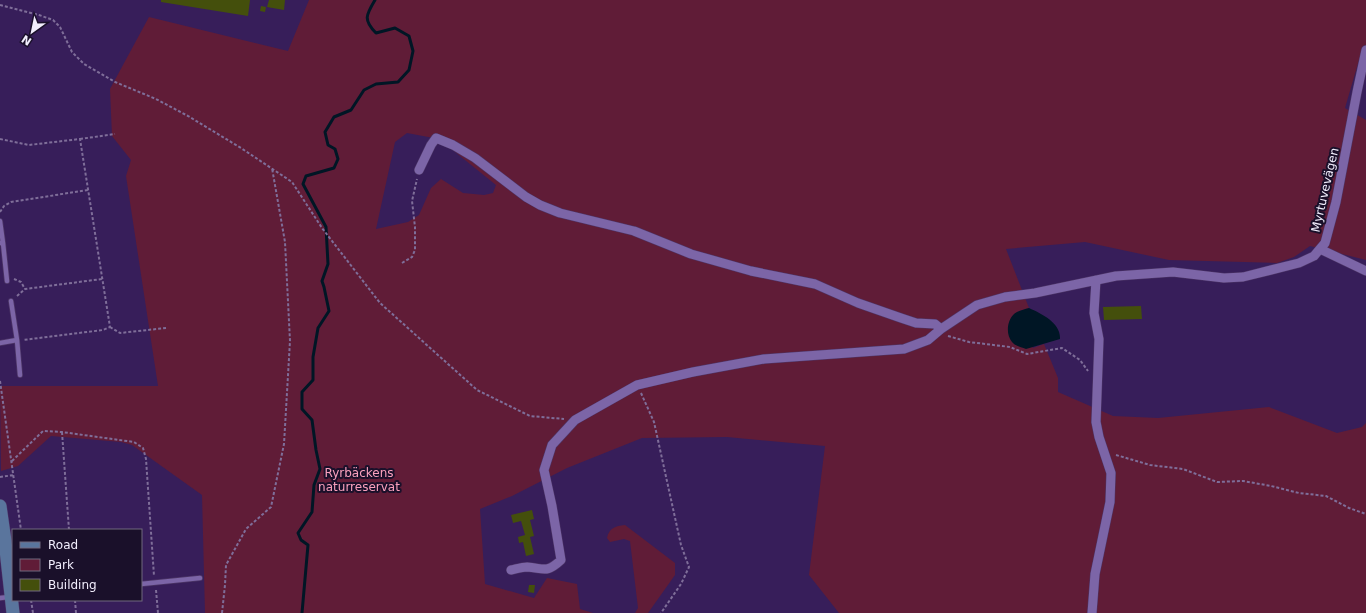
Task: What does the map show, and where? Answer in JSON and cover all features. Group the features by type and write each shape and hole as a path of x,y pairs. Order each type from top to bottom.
{"street":[{"name":"Myrtuvevägen","path":"511,570 526,567 543,570 554,566 561,560 544,470 552,445 575,420 637,385 693,372 764,359 904,349 928,340 977,305 1005,297 1035,293 1116,276 1173,272 1224,278 1243,277 1299,263 1314,256 1325,243 1336,202 1366,50"},
{"path":"419,170 436,138 453,145 475,158 526,197 553,210 634,231 691,254 751,271 815,284 858,303 901,318 916,323 935,324 940,330"},
{"path":"1320,249 1366,271"},
{"path":"1092,613 1095,574 1110,502 1111,473 1096,422 1099,339 1094,313 1096,280"},
{"path":"0,506 5,541 8,598 13,613"}],"lane":[{"path":"0,221 1,243 7,281"},
{"path":"11,301 17,340 20,375"},
{"path":"0,343 17,340"},
{"path":"142,584 200,578"}],"path":[{"path":"0,5 53,20 60,27 72,52 84,64 115,82 156,99 188,116 292,182 322,228 380,303 477,390 530,416 575,420"},
{"path":"0,139 29,145 114,134"},
{"path":"80,139 110,327 120,333 166,328"},
{"path":"222,613 226,564 246,529 271,507 284,444 290,341 285,242 272,168"},
{"path":"402,263 412,257 415,250 415,227 412,201 419,170"},
{"path":"0,212 4,206 11,202 88,190"},
{"path":"11,301 25,289 102,278"},
{"path":"7,281 16,279 21,282 25,289"},
{"path":"17,340 103,330 110,327"},
{"path":"940,330 969,342 1010,348 1026,354 1062,348 1080,360 1097,383"},
{"path":"0,381 21,529"},
{"path":"637,385 654,422 681,545 689,567 682,584 661,613"},
{"path":"12,461 43,431 62,432 134,442 143,448 146,459 158,613"},
{"path":"62,432 69,529"},
{"path":"1103,450 1150,465 1183,469 1217,482 1243,481 1326,496 1349,508 1366,514"},
{"path":"0,477 14,476"},
{"path":"31,601 33,613"},
{"path":"75,601 76,613"}],"green space":[{"name":"Ryrbäckens naturreservat","path":"309,0 1366,0 1366,60 1359,60 1345,108 1366,120 1366,260 1310,246 1294,257 1277,263 1169,260 1085,242 1006,249 1029,308 1017,312 1033,348 1044,344 1058,378 1058,392 1113,416 1158,418 1269,407 1337,433 1362,427 1366,423 1366,613 839,613 809,575 825,446 727,437 642,438 567,468 512,496 480,509 485,584 534,598 547,578 577,584 580,609 593,613 205,613 202,495 132,445 121,442 51,436 18,466 1,471 0,386 158,386 126,176 131,160 112,136 110,89 149,17 288,51","holes":["407,133 439,139 496,185 493,193 484,195 463,193 441,179 431,188 419,215 408,222 376,229 395,142"]},
{"path":"625,525 675,563 675,575 648,613 635,613 638,608 630,541 624,539 610,542 607,538 609,532 613,528"}],"water":[{"path":"1029,308 1045,316 1054,324 1059,333 1060,339 1026,349 1013,343 1008,335 1009,322 1014,314"}],"building":[{"path":"161,0 250,0 248,16 161,2"},
{"path":"269,0 285,0 284,10 267,7"},
{"path":"261,6 266,7 265,12 260,11"},
{"path":"1141,306 1142,319 1104,320 1103,307"},
{"path":"532,510 534,519 530,520 534,536 530,537 534,554 526,556 523,542 519,543 518,537 525,535 521,521 513,523 511,515"},
{"path":"529,585 535,585 534,593 528,592"}],"waterway":[{"path":"302,613 308,545 301,540 298,533 312,512 314,485 320,469 312,420 302,409 302,392 313,380 313,357 318,328 329,311 322,281 328,264 326,227 303,184 306,176 334,168 338,159 335,149 328,145 325,132 334,117 351,110 364,90 376,84 398,82 409,70 413,51 409,36 395,28 376,33 369,24 367,17 375,0"}]}
